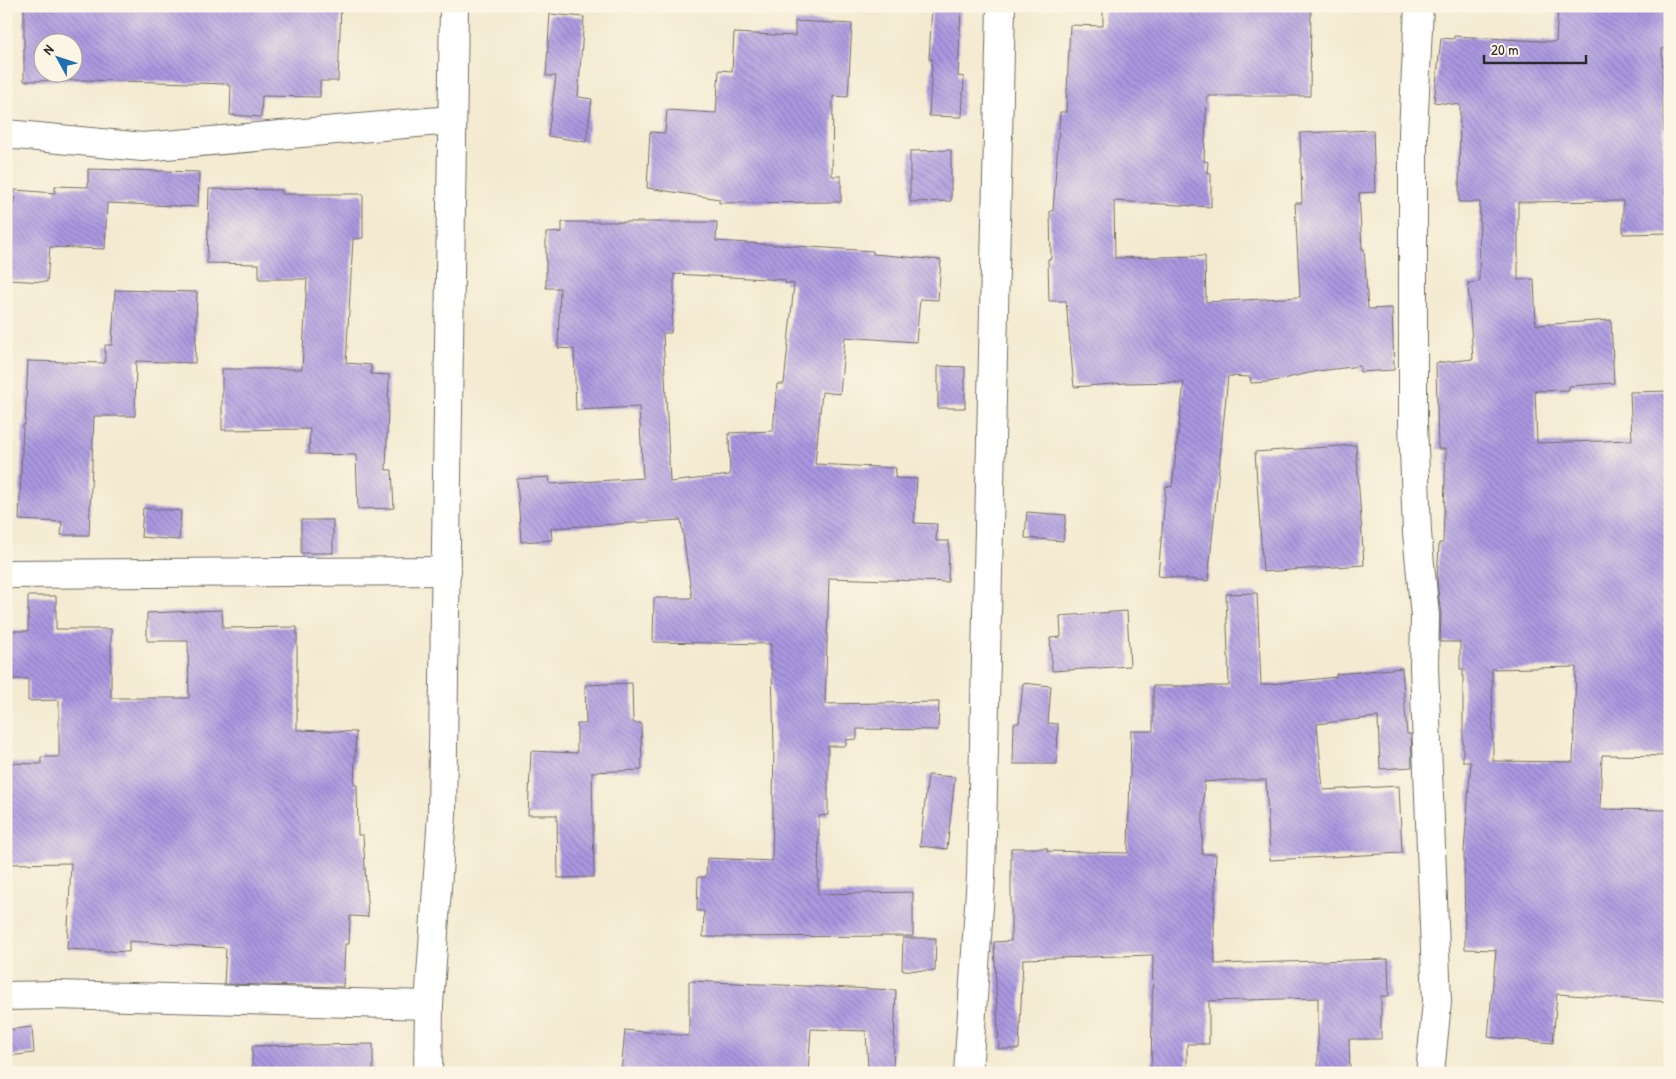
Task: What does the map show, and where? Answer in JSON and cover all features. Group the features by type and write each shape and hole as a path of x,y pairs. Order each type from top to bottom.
{"street":[{"path":"428,1073 429,1005 442,815 454,6"},
{"path":"968,1073 981,876 1001,6"},
{"path":"1419,6 1413,133 1412,422 1417,533 1425,616 1424,667 1438,1002 1430,1073"},
{"path":"6,134 143,147 451,120"},
{"path":"6,574 447,571"},
{"path":"6,996 56,995 429,1005"}],"building":[{"path":"24,6 341,6 338,81 320,81 320,97 262,96 261,117 230,115 231,86 228,86 228,84 82,80 82,32 32,32 32,81 24,81"},
{"path":"932,6 961,6 958,76 964,77 962,117 929,116 932,59 929,59"},
{"path":"1103,6 1311,6 1310,96 1207,96 1204,161 1208,162 1207,173 1211,173 1211,207 1114,201 1115,258 1205,256 1206,302 1300,297 1295,203 1302,203 1300,133 1373,130 1375,192 1359,193 1362,249 1364,249 1368,309 1392,308 1394,370 1360,372 1360,366 1318,371 1269,382 1251,383 1250,377 1228,376 1208,581 1158,576 1166,486 1172,487 1184,382 1125,383 1074,387 1066,301 1049,301 1048,259 1051,259 1050,211 1053,211 1060,112 1066,112 1070,25 1103,26"},
{"path":"1558,6 1670,6 1670,48 1662,49 1665,195 1670,195 1670,233 1623,234 1623,201 1518,202 1518,280 1534,279 1536,325 1611,320 1614,383 1569,386 1569,390 1535,391 1537,443 1632,440 1630,392 1670,391 1670,756 1602,755 1600,809 1670,810 1670,1002 1557,994 1553,1043 1488,1037 1496,950 1465,949 1464,851 1471,762 1463,762 1463,669 1460,669 1460,642 1440,642 1441,615 1437,582 1439,543 1443,543 1446,449 1438,449 1436,363 1473,359 1468,283 1479,282 1480,202 1459,202 1460,105 1434,102 1441,38 1454,39 1454,36 1556,42","holes":["1576,667 1573,762 1493,761 1492,669"]},
{"path":"550,14 584,17 578,97 592,99 586,142 548,136 556,76 546,76"},
{"path":"795,21 852,24 848,97 833,96 832,176 841,176 841,202 719,203 719,199 647,188 650,132 665,133 667,110 716,113 719,70 732,71 734,33 795,36"},
{"path":"951,150 951,201 910,202 910,151"},
{"path":"88,169 199,172 198,207 107,203 105,249 50,247 47,282 6,280 6,204 14,204 15,190 55,193 55,186 88,187"},
{"path":"209,189 282,190 282,194 363,194 363,238 353,239 346,363 371,365 371,374 389,375 386,470 392,470 394,508 358,509 356,455 309,454 310,429 222,430 222,369 302,369 307,279 259,279 259,264 207,263"},
{"path":"562,222 717,222 716,241 873,251 873,254 941,260 938,300 920,299 916,342 845,337 840,394 822,392 815,464 896,468 895,478 917,479 914,523 937,524 936,541 949,541 948,582 829,578 825,704 939,702 938,730 857,729 857,739 846,740 846,746 828,746 828,815 819,816 818,894 913,892 913,936 703,937 704,911 697,911 698,877 706,877 707,858 772,861 774,746 771,644 653,642 654,598 692,598 681,520 551,528 552,540 521,542 517,479 549,477 550,484 643,478 639,407 576,410 574,349 558,348 560,288 546,288 546,233 562,232","holes":["674,274 785,280 785,283 794,284 784,384 777,384 773,431 729,433 730,475 670,482 663,333 671,333"]},
{"path":"115,290 197,292 195,363 136,361 135,416 94,416 89,535 61,535 62,522 19,520 28,361 105,363 105,345 112,345"},
{"path":"938,366 965,367 965,408 938,408"},
{"path":"1356,445 1364,565 1263,572 1255,452"},
{"path":"143,508 181,511 179,540 141,537"},
{"path":"1027,512 1066,515 1063,541 1025,538"},
{"path":"301,520 333,520 333,553 301,553"},
{"path":"1257,593 1261,685 1336,677 1336,674 1402,668 1407,734 1411,734 1412,767 1380,769 1378,717 1317,724 1323,790 1399,786 1402,853 1270,860 1266,780 1204,782 1202,854 1216,854 1215,964 1388,959 1389,996 1381,996 1381,1039 1349,1039 1350,1073 1318,1073 1318,998 1209,1001 1209,1044 1187,1044 1187,1073 1151,1073 1153,955 1023,959 1019,1049 999,1049 994,942 1011,941 1011,848 1047,848 1047,851 1128,853 1131,731 1153,731 1153,686 1229,686 1226,594"},
{"path":"28,596 56,596 56,629 111,629 111,698 189,698 188,641 147,641 147,613 222,610 223,628 297,627 297,730 356,732 354,785 357,785 358,835 363,835 368,917 350,916 349,944 345,944 343,987 224,984 226,948 129,941 129,952 67,949 71,863 6,864 7,763 41,764 41,757 59,757 59,700 28,701 28,679 6,679 6,631 28,631"},
{"path":"1127,611 1130,666 1052,671 1050,638 1061,637 1060,616"},
{"path":"632,683 633,723 641,723 642,770 592,772 594,877 558,878 557,815 528,815 531,751 577,753 577,724 586,724 585,685"},
{"path":"1023,683 1051,686 1048,723 1058,724 1057,764 1013,764 1014,723 1019,723"},
{"path":"928,775 955,777 947,849 920,846"},
{"path":"903,938 936,938 935,971 902,970"},
{"path":"689,981 896,990 893,1070 868,1068 866,1031 811,1029 808,1073 621,1073 625,1030 689,1036"},
{"path":"32,1027 34,1053 8,1056 6,1030"},
{"path":"373,1044 373,1073 252,1073 252,1046"}]}
